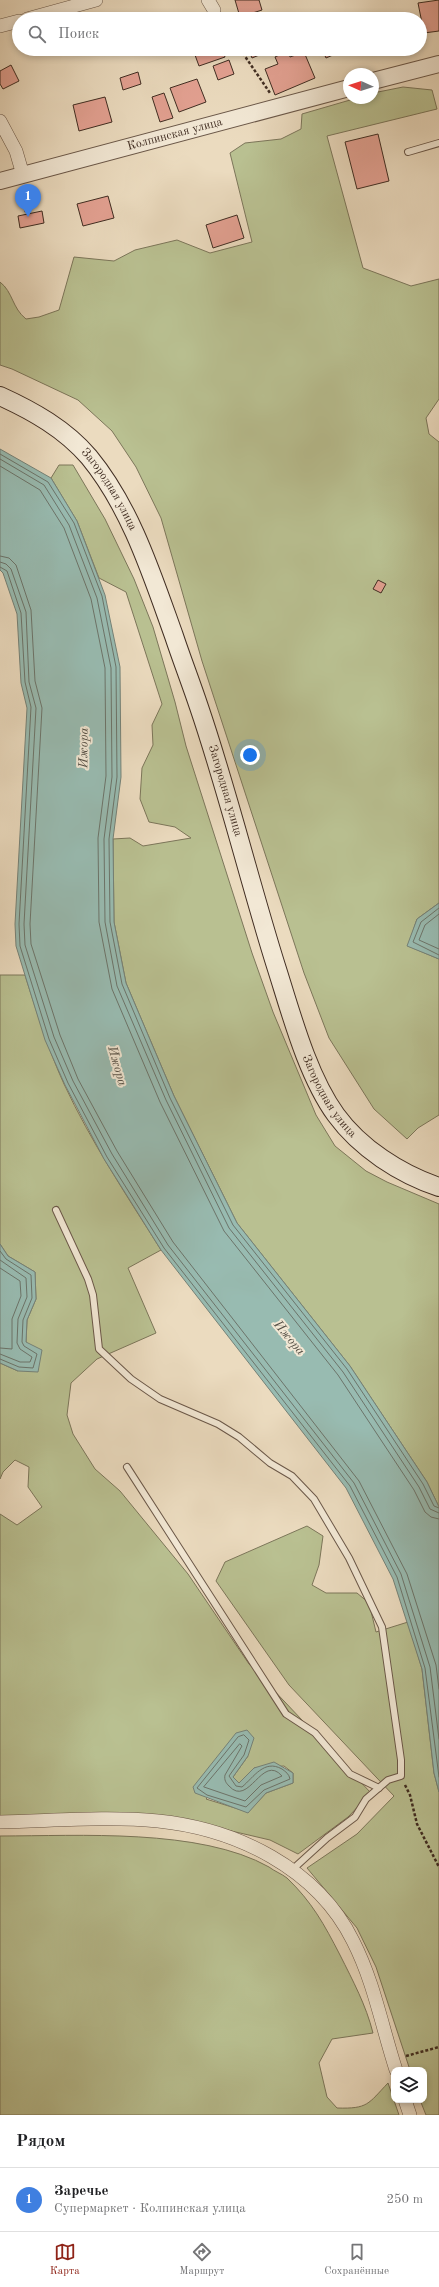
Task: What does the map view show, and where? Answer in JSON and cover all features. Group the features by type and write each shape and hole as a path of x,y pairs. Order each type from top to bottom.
{"main road":[{"name":"Загородная улица","path":"0,396 41,416 87,454 100,472 139,544 158,590 200,709 283,989 314,1077 324,1097 337,1116 368,1148 407,1174 439,1187"}],"street":[{"path":"52,12 96,0"},
{"path":"0,26 12,23"},
{"path":"379,80 438,66"},
{"name":"Колпинская улица","path":"0,181 343,90"},
{"path":"0,121 16,151 20,176"},
{"path":"0,1822 120,1820 181,1824 237,1841 268,1854 292,1869 317,1890 336,1912 353,1940 368,1972 394,2065"},
{"path":"406,2103 410,2115"}],"lane":[{"path":"408,152 439,144"},
{"path":"56,1210 88,1279 93,1296 99,1349 131,1379 160,1399 218,1424 239,1437 270,1463 292,1476 314,1499 348,1558 382,1627 401,1760 401,1776 388,1780 366,1799 355,1817 327,1838 292,1869"},
{"path":"127,1467 286,1714 315,1733 350,1774 379,1788"}],"path":[{"path":"245,56 279,107"},
{"path":"20,176 26,212"},
{"path":"401,1776 410,1796 417,1824 439,1867"},
{"path":"394,2065 439,2046"}],"green space":[{"path":"403,87 432,90 437,109 327,136 363,268 411,286 439,279 439,399 426,418 429,434 439,442 439,903 417,919 408,946 439,959 439,1115 418,1128 407,1139 374,1109 329,1038 304,973 202,661 161,518 136,467 112,431 78,400 12,369 0,365 0,282 8,290 21,315 26,319 39,317 59,310 74,257 114,261 135,250 177,240 210,253 252,242 230,153 245,143 281,139 301,129 302,114 343,102 343,104 379,104 379,92"},
{"path":"59,465 73,465 105,519 134,579 153,627 186,746 252,953 273,1012 316,1115 335,1146 366,1171 387,1182 439,1204 439,1507 427,1482 350,1366 237,1223 174,1096 126,983 114,922 113,839 130,838 143,846 191,838 175,827 149,822 140,799 142,768 153,745 152,725 162,704 126,592 99,578 77,521 51,478"},
{"path":"0,975 25,975 43,1031 64,1084 86,1127 161,1250 128,1268 156,1333 97,1359 71,1383 67,1415 73,1434 95,1469 120,1491 188,1574 249,1664 371,1793 348,1817 298,1854 270,1840 180,1819 0,1817 0,1514 17,1525 42,1507 28,1487 29,1467 15,1460 3,1472 0,1479 0,1363 18,1371 26,1342 27,1320 36,1299 35,1272 8,1256 0,1244","holes":["248,1756 233,1777 239,1784 254,1768 284,1766 293,1773 293,1783 266,1793 248,1812 206,1799"]},
{"path":"307,1526 323,1536 319,1565 312,1585 326,1593 357,1593 369,1603 376,1632 408,1622 422,1669 434,1773 439,1792 439,2115 426,2115 421,2103 427,2103 427,2067 409,2067 376,1967 357,1928 307,1868 357,1834 394,1796 289,1685 216,1581 225,1562"},
{"path":"66,1835 138,1837 174,1840 209,1846 241,1854 269,1867 287,1878 311,1905 328,1933 359,1993 373,2033 332,2039 319,2063 327,2097 337,2108 361,2106 367,2104 388,2083 391,2092 391,2103 395,2103 399,2115 0,2115 0,1836"}],"water":[{"name":"Ижора","path":"0,449 51,478 77,521 105,595 120,667 121,777 113,839 114,922 126,983 174,1096 237,1223 350,1366 427,1482 439,1507 439,1792 434,1773 422,1669 393,1579 346,1488 161,1250 104,1159 65,1085 45,1040 16,946 15,924 27,708 21,683 17,614 3,573 0,570"},
{"path":"439,903 439,959 407,946 417,919"},
{"path":"0,1244 8,1256 35,1272 36,1299 27,1320 26,1342 42,1350 38,1372 18,1371 0,1363"},
{"path":"247,1730 254,1738 248,1756 233,1777 239,1783 254,1768 274,1762 293,1773 293,1783 266,1793 248,1813 195,1793 193,1787 236,1733"}],"building":[{"path":"235,0 259,0 262,10 256,12 239,12"},
{"path":"439,0 439,31 427,33 427,12 420,12 418,3"},
{"path":"195,56 225,57 199,66"},
{"path":"306,56 315,78 275,95 265,69 278,64 275,57"},
{"path":"229,60 234,74 218,80 213,66"},
{"path":"11,65 19,81 3,89 0,84 0,71"},
{"path":"138,72 141,84 123,90 120,78"},
{"path":"197,79 206,102 179,112 170,88"},
{"path":"164,93 173,118 160,122 152,97"},
{"path":"105,97 112,122 79,131 73,105"},
{"path":"378,134 389,181 357,189 345,142"},
{"path":"108,196 114,218 83,226 77,204"},
{"path":"42,211 44,223 20,228 18,216"},
{"path":"237,215 244,238 213,248 206,225"},
{"path":"378,580 386,584 381,593 373,589"}],"place":[{"name":"Заречье","path":"28,217"}]}
